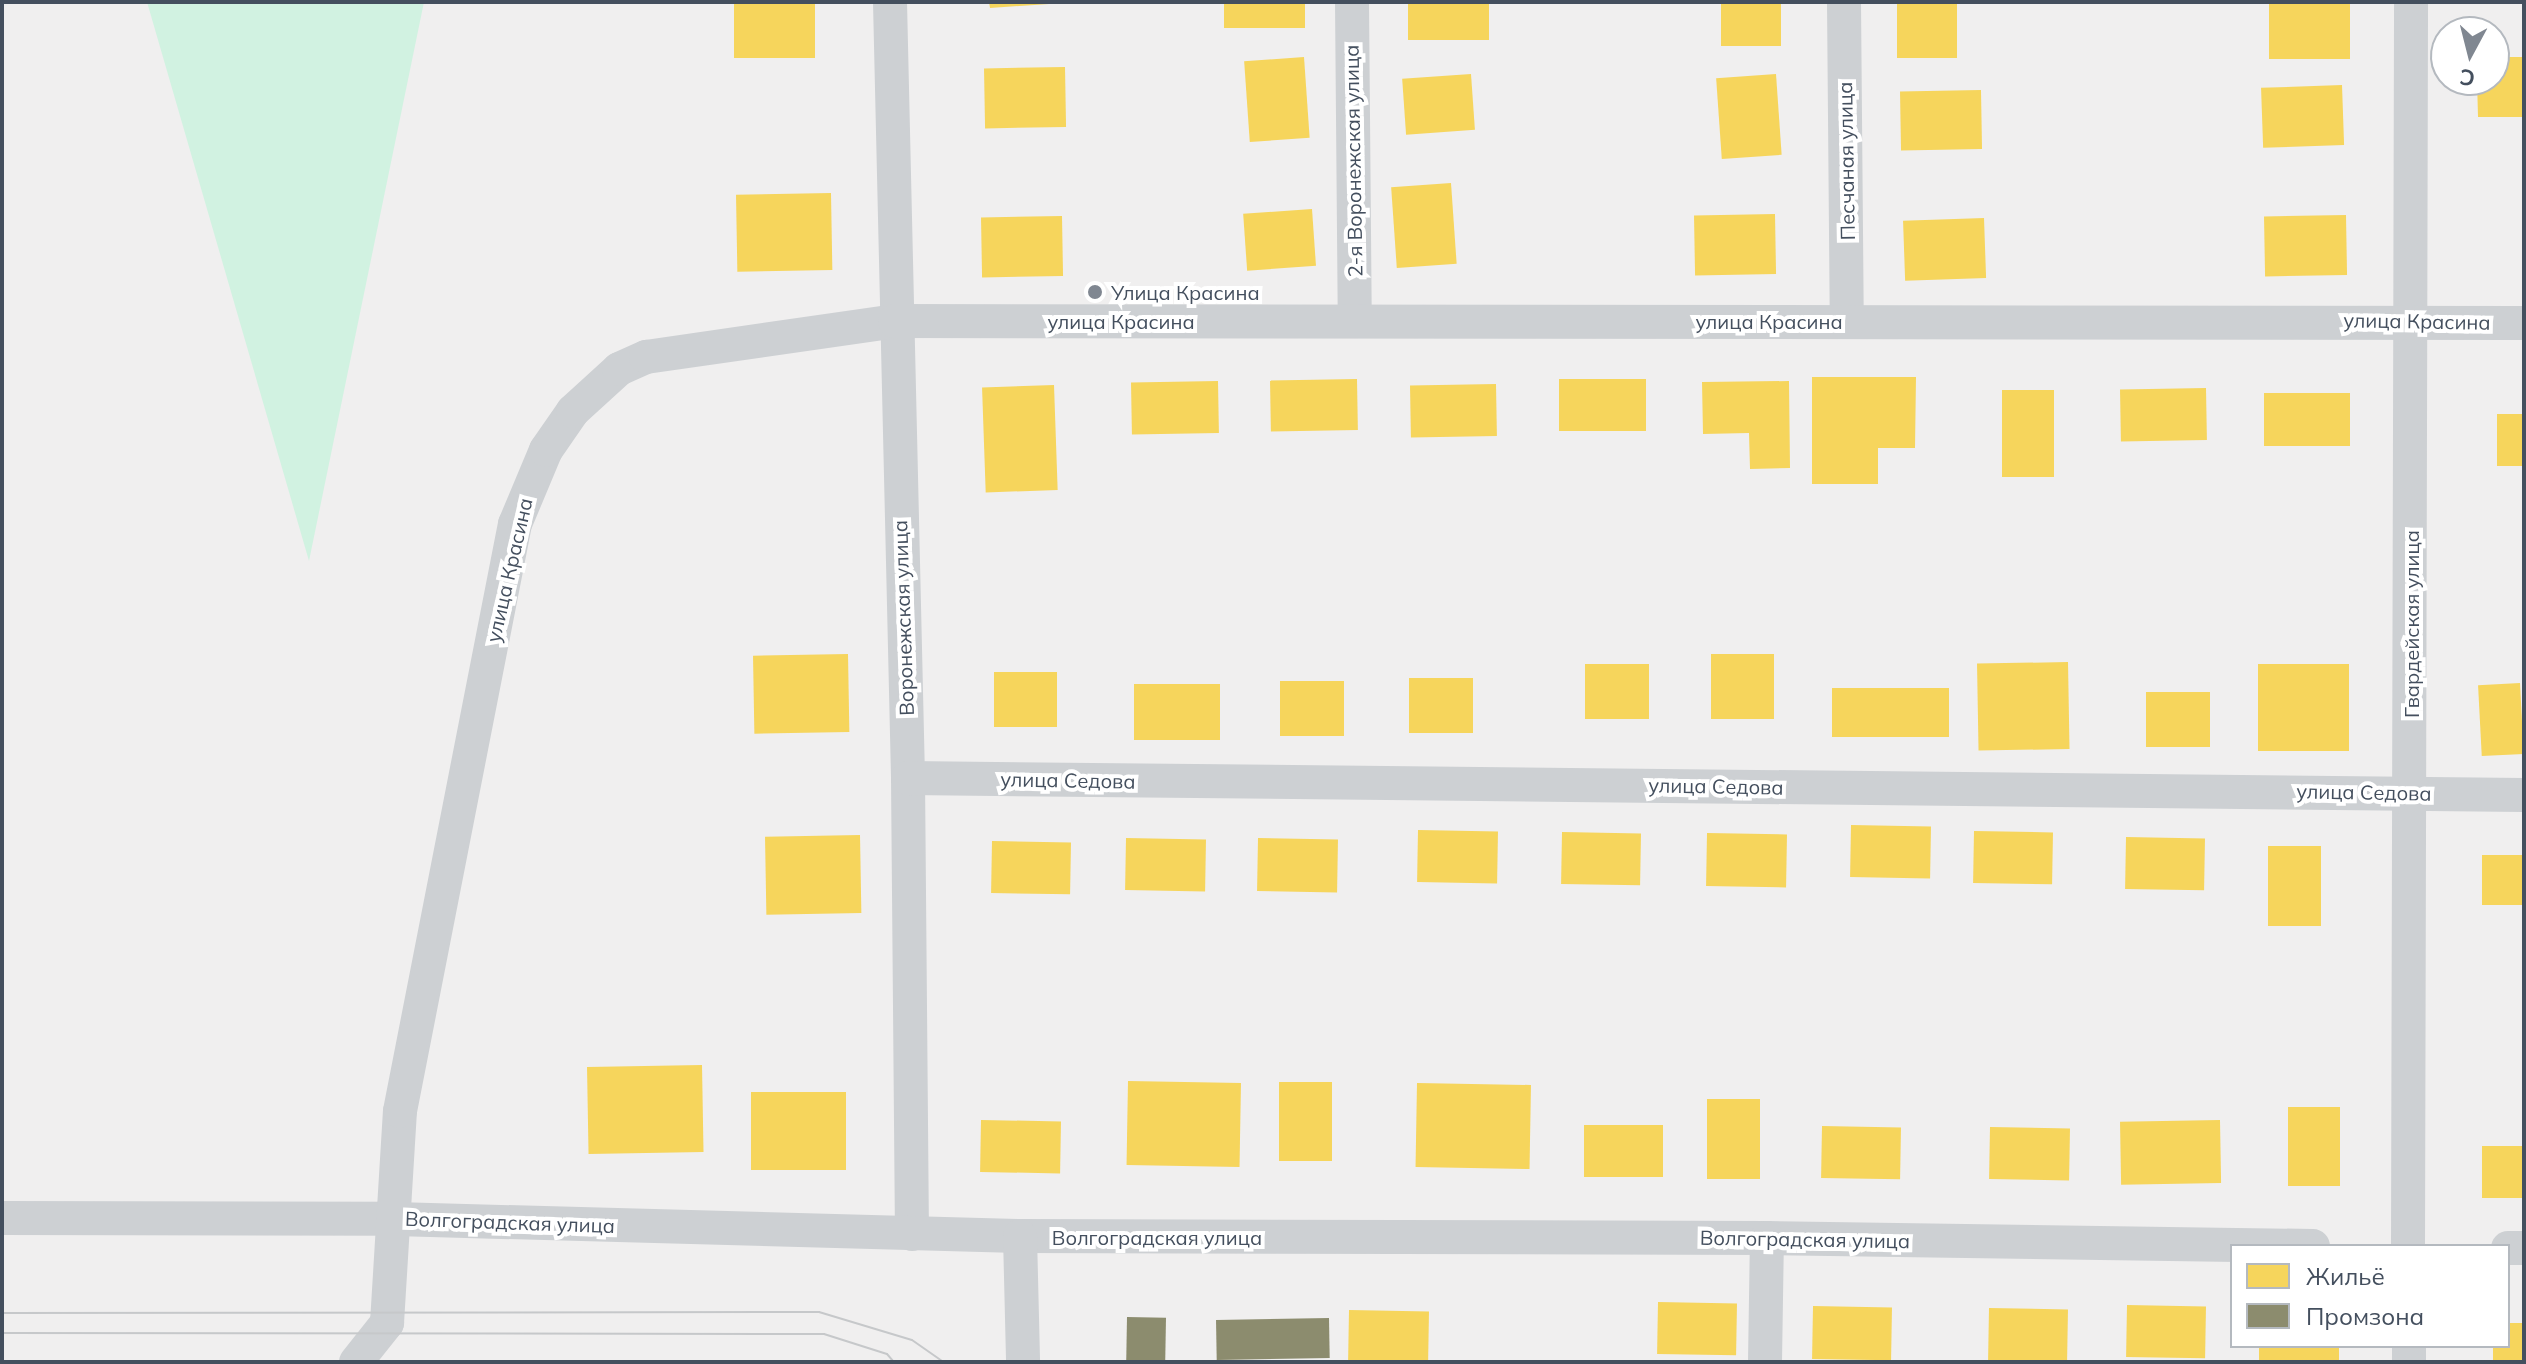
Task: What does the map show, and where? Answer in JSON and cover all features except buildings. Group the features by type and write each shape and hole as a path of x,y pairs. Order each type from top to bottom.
{"street":[{"name":"Воронежская улица","path":"890,2 908,778 912,1234"},
{"name":"2-я Воронежская улица","path":"1352,2 1355,321"},
{"name":"Песчаная улица","path":"1844,2 1847,321"},
{"name":"Гвардейская улица","path":"2408,1244 2413,320 2411,2"},
{"name":"улица Красина","path":"356,1362 387,1323 400,1111 515,524 546,450 595,387 646,357 895,321 2413,320 2524,323"},
{"name":"улица Седова","path":"908,778 2524,795"},
{"name":"Волгоградская улица","path":"2,1218 395,1219 1020,1236 1767,1238 2230,1245"},
{"path":"1020,1236 1023,1362"},
{"path":"1765,1362 1767,1238"}],"green space":[{"path":"147,2 424,2 309,561"}],"tram line":[{"path":"2,1313 819,1312 912,1340 943,1362"},
{"path":"2,1333 824,1334 887,1354 894,1362"}],"place":[{"name":"Улица Красина","path":"1095,292"}]}
